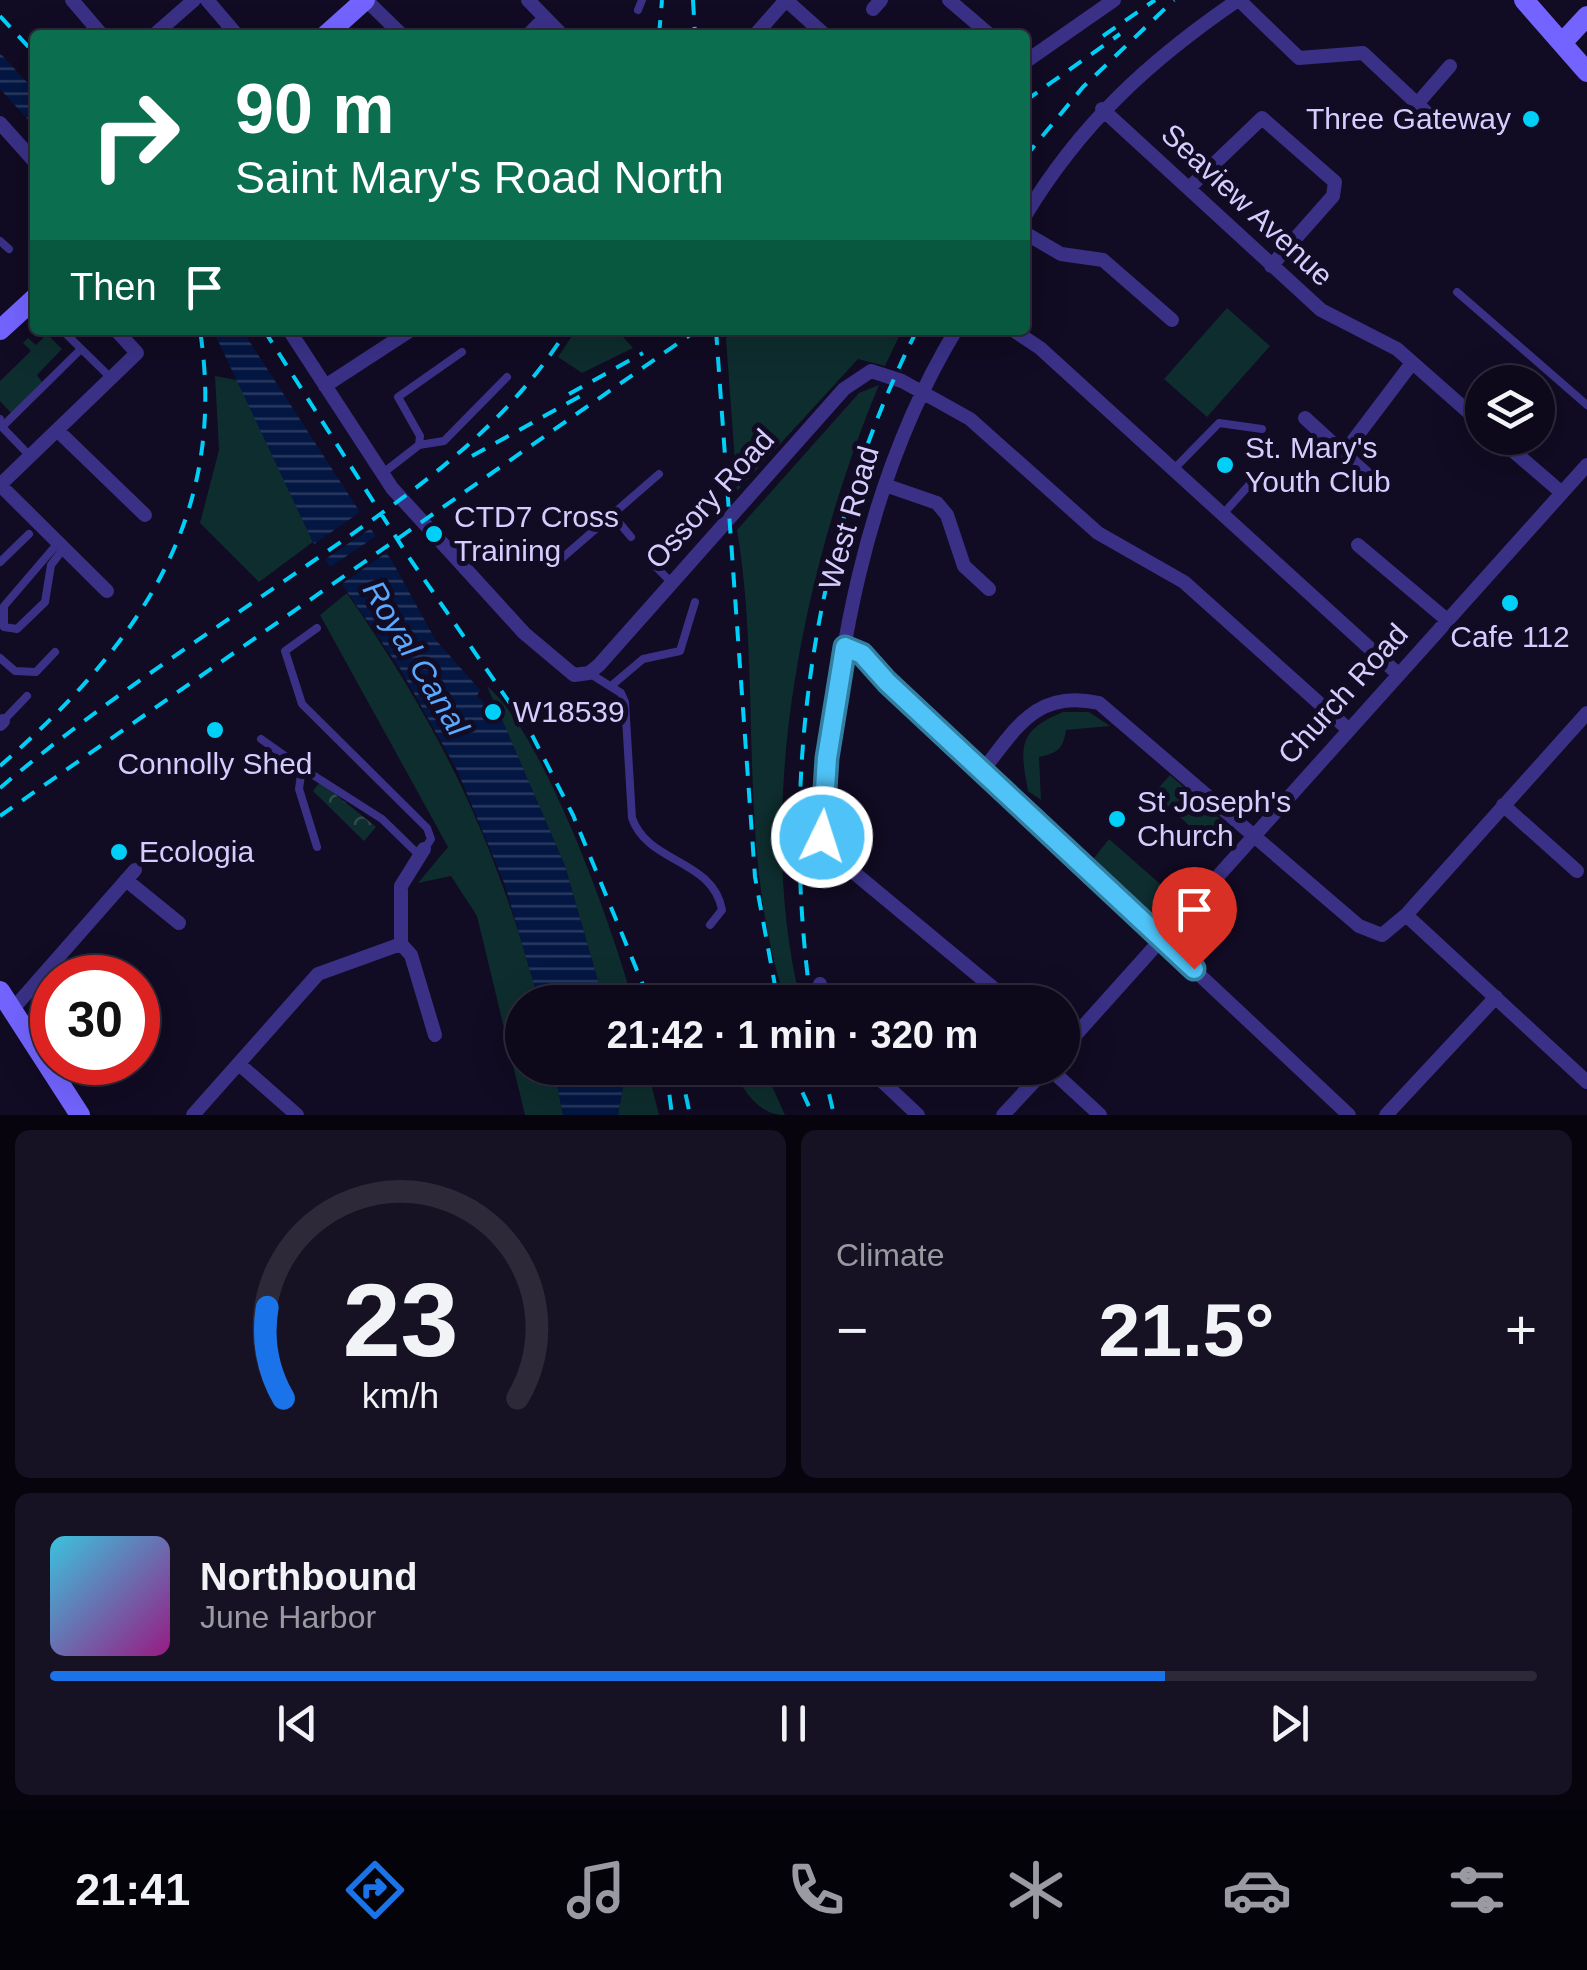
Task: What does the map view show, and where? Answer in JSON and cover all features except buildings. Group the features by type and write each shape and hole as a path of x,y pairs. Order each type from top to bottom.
{"main road":[{"path":"1524,0 1587,72"},
{"path":"331,30 356,3"},
{"path":"1562,43 1587,16"},
{"path":"0,330 30,303"},
{"path":"0,991 80,1115"}],"street":[{"path":"72,0 98,30"},
{"path":"160,30 194,0"},
{"path":"207,0 234,30"},
{"path":"528,0 557,30"},
{"path":"759,30 786,0 819,30"},
{"path":"948,0 984,30"},
{"path":"1030,59 1114,0"},
{"path":"1030,208 1056,167 1102,109 1189,34 1239,0 1292,55 1307,60 1363,53 1422,108 1450,66"},
{"path":"356,3 395,30"},
{"path":"533,30 545,18"},
{"name":"Seaview Avenue","path":"1102,109 1320,310 1397,349 1465,409"},
{"path":"1190,187 1262,118 1335,182 1333,196 1271,266"},
{"path":"0,123 30,156"},
{"path":"1030,236 1061,254 1090,254 1104,260 1172,320"},
{"path":"107,592 0,485 137,353 121,335"},
{"path":"293,335 382,474 524,633 565,670 574,675 588,673"},
{"path":"325,386 402,335"},
{"name":"West Road","path":"953,335 918,393 862,565 827,758 822,837 828,851 990,985"},
{"path":"1020,335 1040,348 1398,674"},
{"path":"1344,453 1412,363"},
{"name":"Ossory Road","path":"588,673 864,372 879,372 918,393"},
{"path":"918,393 970,419 1109,542 1184,582 1349,730"},
{"path":"1305,418 1376,483"},
{"path":"58,430 145,515"},
{"path":"1518,455 1562,493"},
{"name":"Church Road","path":"1080,1029 1587,465"},
{"path":"885,486 937,503 947,514 964,566 989,589"},
{"path":"1358,545 1447,620"},
{"path":"845,647 862,654 887,682 1350,1115"},
{"path":"983,770 1022,721 1050,702 1077,698 1099,704 1373,934 1390,932 1587,713"},
{"path":"1503,805 1578,871"},
{"path":"422,853 401,886 400,944 411,954 436,1035"},
{"path":"12,1010 131,875 179,923"},
{"path":"1406,915 1587,1082"},
{"path":"193,1115 323,970 400,944"},
{"path":"1386,1115 1496,997"},
{"path":"239,1064 297,1115"},
{"path":"885,1085 915,1114"},
{"path":"1003,1115 1032,1085"},
{"path":"1067,1085 1100,1115"}],"lane":[{"path":"638,10 642,0"},
{"path":"0,241 8,250"},
{"path":"1457,292 1587,405"},
{"path":"67,335 111,378"},
{"path":"30,456 1,423 81,348"},
{"path":"419,445 420,436 398,397 462,352"},
{"path":"382,474 419,445 444,441 507,377"},
{"path":"1172,471 1220,423 1262,429"},
{"path":"1222,516 1260,473"},
{"path":"561,559 659,474"},
{"path":"612,514 631,536"},
{"path":"0,562 29,534"},
{"path":"61,546 51,564 45,602 17,628 4,626 4,606 61,546"},
{"path":"652,562 672,583"},
{"path":"611,686 643,659 680,651 696,602"},
{"path":"261,740 382,819 422,853 431,839 427,828 302,704 284,651 317,628"},
{"path":"0,658 15,671 36,672 55,652"},
{"path":"588,673 611,686 625,702 632,818 638,834 656,851 693,868 719,894 722,910 710,924"},
{"path":"1,723 27,696"},
{"path":"302,768 303,812 314,825 317,847"}],"green space":[{"path":"1227,308 1270,346 1207,417 1164,379"},
{"path":"48,335 62,349 37,375 42,382 11,413 0,401 0,381 31,351 23,343 28,338 36,345"},
{"path":"573,335 621,335 633,348 582,373 558,357"},
{"path":"900,335 885,366 858,359 737,491 726,338"},
{"path":"215,376 237,380 313,542 259,582 200,523 219,450"},
{"path":"879,385 828,530 808,609 794,689 784,770 782,850 787,928 798,985 781,985 760,886 748,648 737,530 859,393"},
{"path":"347,593 438,741 484,838 534,985 505,985 505,1032 477,916 451,876 418,883 448,847 320,615"},
{"path":"487,686 509,710 553,788 593,882 628,985 599,985 565,866"},
{"path":"1063,712 1089,712 1110,726 1066,730 1058,749 1039,757 1041,800 1028,791 1025,742 1037,726"},
{"path":"1170,775 1229,827 1228,841 1208,843 1154,793"},
{"path":"320,782 376,827 364,841 313,791"},
{"path":"1109,839 1166,889 1161,897 1165,914 1157,916 1139,908 1091,862"},
{"path":"518,1085 557,1085 563,1115 525,1115"},
{"path":"651,1085 659,1115 618,1115 623,1087"},
{"path":"743,1085 771,1085 785,1115 767,1111"}],"water":[{"path":"0,53 30,86 30,122 0,89"},
{"name":"Royal Canal","path":"215,335 245,335 393,563 435,639 480,690 477,696 487,705 496,705 565,866 599,985 534,985 505,885 457,770 401,670 313,542"},
{"path":"557,1085 622,1085 618,1115 563,1115"}],"pier":[{"path":"363,510 374,526 321,562 310,547"},
{"path":"379,534 390,550 337,587 326,570"}],"railway":[{"path":"659,30 662,0"},
{"path":"693,0 695,30"},
{"path":"1103,36 1155,0"},
{"path":"1030,151 1083,87 1174,0"},
{"path":"0,16 30,49"},
{"path":"1030,97 1120,34"},
{"path":"0,766 93,674 131,626 162,574 185,520 200,461 205,398 200,335"},
{"path":"267,335 408,556 532,735 573,815 643,985"},
{"path":"0,788 113,700 417,487 513,400 563,335"},
{"path":"0,816 690,335"},
{"path":"716,335 755,877 775,985"},
{"path":"809,985 799,830 803,743 813,658 829,573 852,490 881,409 915,335"},
{"path":"569,394 643,353"},
{"path":"472,456 586,393"},
{"path":"668,1085 672,1115"},
{"path":"684,1085 690,1115"},
{"path":"799,1085 813,1115"},
{"path":"827,1085 834,1115"}],"place":[{"name":"Three Gateway","path":"1531,119"},
{"name":"St. Mary's Youth Club","path":"1225,465"},
{"name":"CTD7 Cross Training","path":"434,534"},
{"name":"Cafe 112","path":"1510,603"},
{"name":"W18539","path":"493,712"},
{"name":"Connolly Shed","path":"215,730"},
{"name":"St Joseph's Church","path":"1117,819"},
{"name":"Ecologia","path":"119,852"}],"route":[{"path":"822,837 827,758 845,647 862,654 887,682 1194,969"}]}
